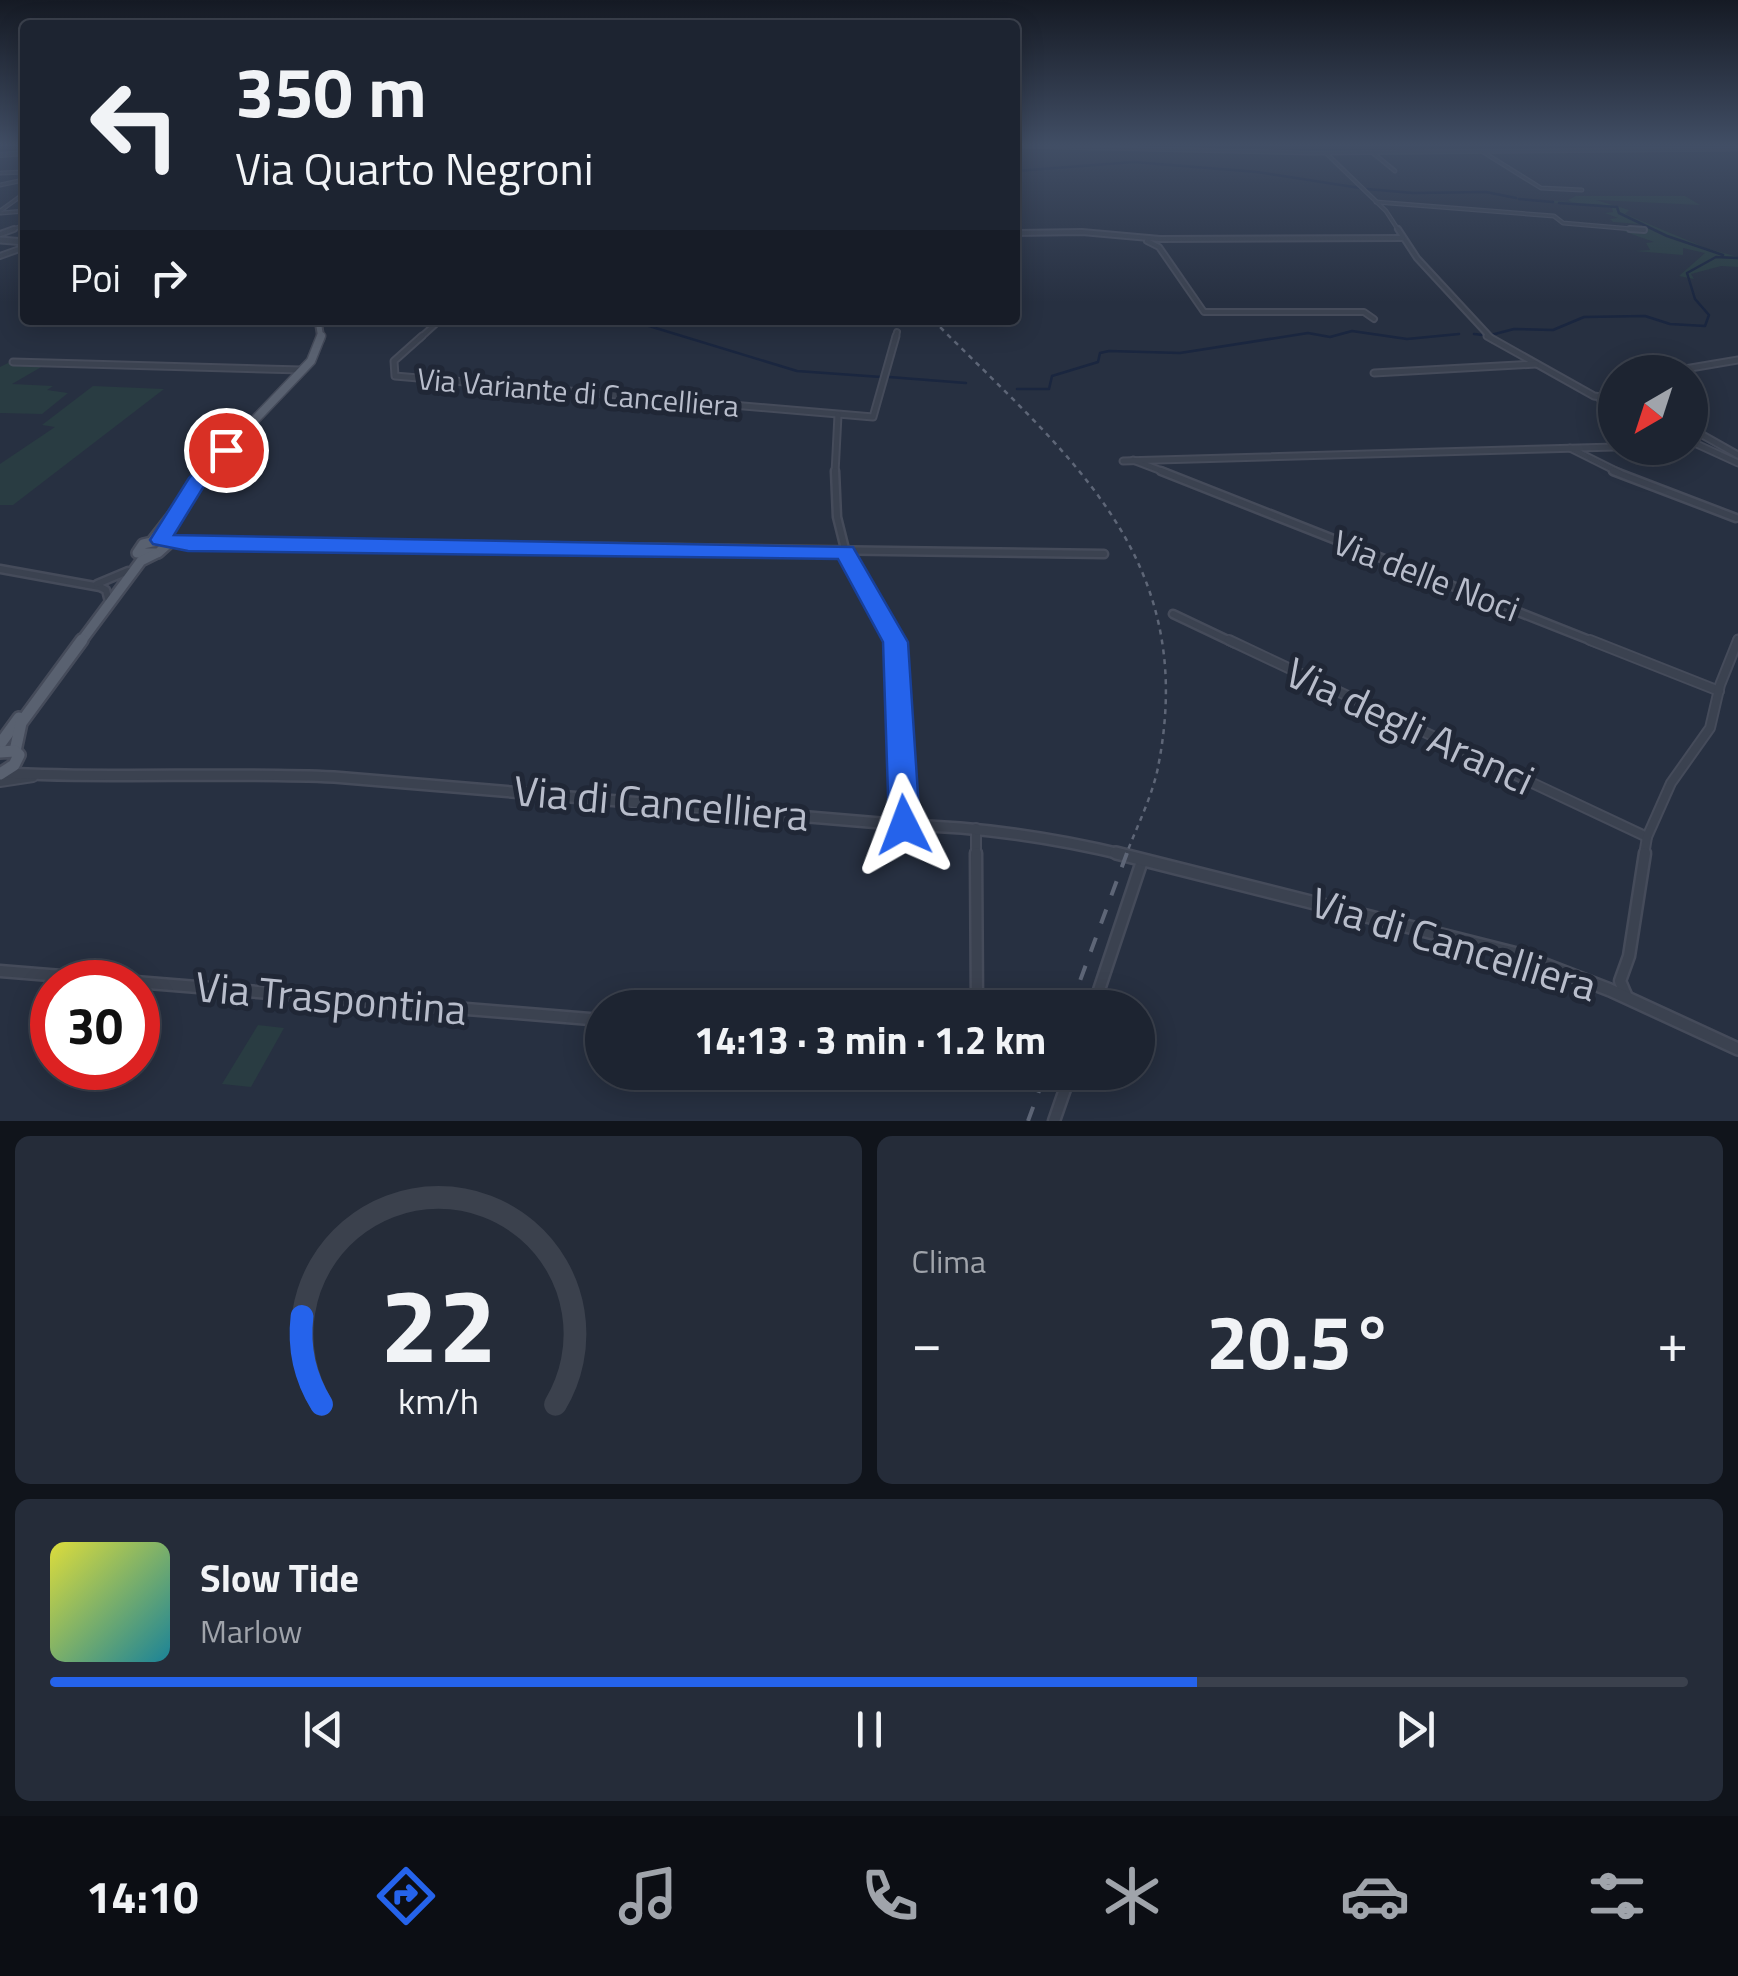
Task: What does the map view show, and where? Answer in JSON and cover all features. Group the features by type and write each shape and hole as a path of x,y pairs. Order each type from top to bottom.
{"main road":[{"path":"1,776 16,757 21,723 141,561 160,543 198,480 304,370 321,340 319,325"},
{"path":"0,744 138,554 160,543"},
{"path":"0,752 16,757"}],"street":[{"path":"0,214 20,197"},
{"path":"1371,197 1485,334 1598,397"},
{"path":"1376,202 1555,216 1564,223 1644,230"},
{"path":"1020,234 1403,238"},
{"path":"1132,236 1159,248 1204,312 1365,312 1374,319"},
{"name":"Via Variante di Cancelliera","path":"434,325 394,361 395,376 873,418 897,332"},
{"path":"1708,365 1738,360"},
{"path":"13,362 304,370"},
{"path":"1374,373 1538,364"},
{"path":"838,415 835,516 846,552 896,642 904,825"},
{"path":"1708,440 1738,459"},
{"path":"1124,461 1598,447"},
{"path":"1569,448 1602,467 1737,516"},
{"path":"1708,448 1738,459"},
{"name":"Via delle Noci","path":"1133,460 1720,691"},
{"path":"160,543 1104,554"},
{"path":"0,570 90,584 105,589 108,598"},
{"path":"90,584 110,582 128,571"},
{"name":"Via degli Aranci","path":"1173,614 1647,838"},
{"path":"1629,998 1621,988 1622,975 1629,956 1647,838 1671,782 1710,728 1738,639"},
{"path":"16,757 32,776"},
{"name":"Via di Cancelliera","path":"1,776 244,773 334,777 1049,836 1482,944 1586,980 1738,1049"},
{"path":"976,827 977,990"},
{"path":"1099,990 1142,860"},
{"name":"Via Traspontina","path":"0,972 585,1019"},
{"path":"1586,980 1607,982 1622,975"},
{"path":"1054,1121 1064,1090"}],"shaded area":[{"path":"1687,197 1700,205 1596,200 1629,210 1625,214 1706,248 1738,257 1738,267 1721,266 1691,274 1694,279 1679,276 1705,253 1683,248 1683,255 1635,251 1650,250 1646,243 1654,242 1623,231 1648,231 1639,224 1613,222 1610,219 1618,218 1605,213 1613,212 1612,208 1517,199 1572,202 1568,200"},
{"path":"10,362 43,366 12,384 53,386 47,390 68,393 42,414 0,413 0,367"},
{"path":"93,386 164,389 13,505 0,505 0,464 55,427 42,425"},
{"path":"258,1025 284,1028 251,1087 222,1084"}],"waterway":[{"path":"1519,199 1553,202"},
{"path":"1559,203 1617,207 1619,213 1667,236 1723,255"},
{"path":"1491,335 1514,329 1553,330 1584,317 1645,316 1670,324 1705,326 1709,315 1695,299 1687,273 1716,257 1738,258"},
{"path":"646,325 797,371 881,377"},
{"path":"1017,389 1049,389 1052,376 1098,362 1100,353 1109,351 1180,353 1308,333 1330,337 1352,331 1407,339 1459,334"},
{"path":"1474,334 1483,335"},
{"path":"889,377 966,383"}],"railway":[{"path":"938,325 1073,463 1110,513 1139,566 1159,624 1166,689 1157,774 1126,855"},
{"path":"1077,990 1127,853"},
{"path":"1028,1121 1039,1090"}],"route":[{"path":"226,450 196,483 160,535 161,540 175,544 846,552 896,642 904,825"}]}
